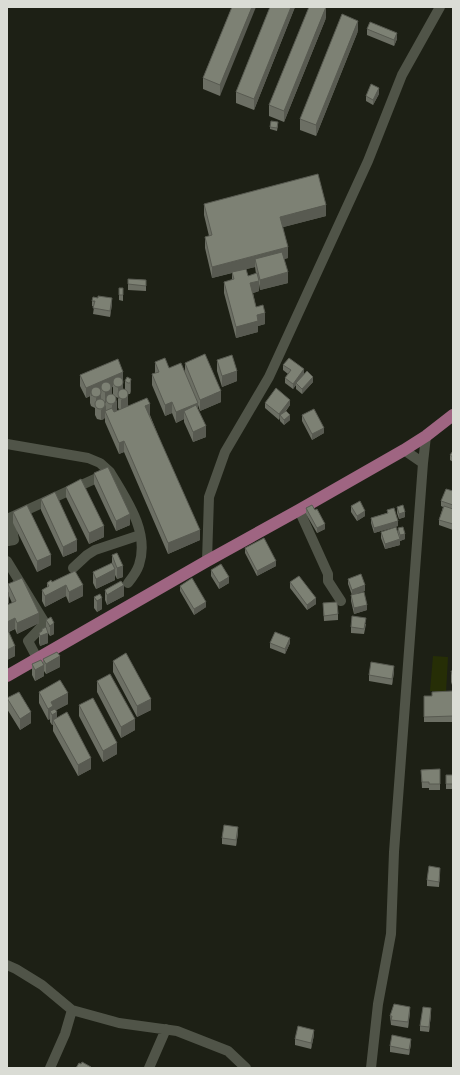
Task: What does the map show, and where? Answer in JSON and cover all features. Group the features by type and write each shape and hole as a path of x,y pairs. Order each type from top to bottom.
{"main road":[{"path":"7,676 404,450 426,436 453,415"}],"street":[{"path":"207,561 209,497 225,452 269,377 368,161 402,75 440,7"},
{"path":"371,1068 378,1004 391,934 394,852 426,436"},
{"path":"7,444 88,458 100,464 110,472 135,517 142,546 139,565 128,584"},
{"path":"404,450 423,463"},
{"path":"7,519 110,472"},
{"path":"299,510 328,574 328,581 341,601"},
{"path":"7,522 12,529 14,540 7,540"},
{"path":"73,568 95,550 140,535"},
{"path":"7,560 45,623 28,641 37,658"},
{"path":"7,965 42,985 72,1010 119,1023 177,1031 228,1051 246,1068"},
{"path":"50,1068 65,1034 72,1010"},
{"path":"149,1068 166,1029"}],"green space":[{"path":"433,656 448,657 446,692 430,691"}],"building":[{"path":"232,7 252,7 220,85 203,78"},
{"path":"270,7 291,7 254,99 236,92"},
{"path":"309,7 326,7 284,111 269,105"},
{"path":"342,14 358,21 316,125 300,119"},
{"path":"370,22 397,33 394,40 367,29"},
{"path":"371,84 379,88 373,100 366,96"},
{"path":"271,121 278,122 277,128 270,127"},
{"path":"318,174 326,205 280,217 288,247 212,267 205,237 212,235 204,204"},
{"path":"282,252 288,272 260,280 255,259"},
{"path":"246,269 248,276 257,273 259,281 250,283 256,307 263,305 265,313 257,315 258,321 236,327 224,282 234,279 232,272"},
{"path":"128,279 146,280 146,286 128,284"},
{"path":"119,288 123,288 123,295 119,295"},
{"path":"98,296 112,298 110,311 93,308 95,301 92,301 93,297 98,298"},
{"path":"205,354 221,391 200,400 185,363"},
{"path":"232,355 237,371 222,376 217,360"},
{"path":"165,358 169,368 181,363 198,403 176,412 172,402 165,405 152,374 159,372 155,362"},
{"path":"289,358 304,369 293,384 285,378 291,370 283,365"},
{"path":"118,359 123,372 86,388 80,375"},
{"path":"307,371 313,377 302,389 296,383"},
{"path":"116,377 120,377 122,378 122,386 116,387 113,384 113,380"},
{"path":"127,377 131,379 130,383 125,381"},
{"path":"104,382 108,382 110,383 110,391 104,392 101,389 101,385"},
{"path":"94,387 98,387 100,388 100,396 94,397 91,394 91,390"},
{"path":"276,388 290,400 279,414 265,403"},
{"path":"121,389 125,389 127,390 127,398 121,399 118,396 118,392"},
{"path":"109,394 113,394 115,395 115,403 109,404 106,401 106,397"},
{"path":"147,398 150,404 145,406 200,530 168,543 124,441 119,443 105,411 112,408 114,412"},
{"path":"98,399 102,399 104,400 104,408 98,409 95,406 95,402"},
{"path":"196,405 206,426 193,432 184,411"},
{"path":"314,409 324,428 312,434 302,415"},
{"path":"286,411 290,415 284,420 280,415"},
{"path":"108,467 130,514 116,521 94,473"},
{"path":"81,479 104,526 89,533 66,487"},
{"path":"446,489 453,491 453,505 441,501"},
{"path":"55,492 77,540 63,547 41,499"},
{"path":"360,501 365,511 357,516 351,506"},
{"path":"27,505 51,555 37,561 13,512"},
{"path":"312,505 315,510 317,509 325,524 317,528 306,508"},
{"path":"403,505 405,512 399,514 397,507"},
{"path":"444,506 453,509 453,524 439,520"},
{"path":"394,508 398,521 374,528 371,518 388,513 387,510"},
{"path":"396,527 400,539 385,544 381,532"},
{"path":"403,527 405,534 400,535 398,528"},
{"path":"264,538 276,561 257,571 245,548"},
{"path":"117,553 123,566 117,568 112,555"},
{"path":"112,563 115,569 96,579 93,572"},
{"path":"221,564 229,577 219,583 211,570"},
{"path":"75,571 83,585 69,592 66,585 45,596 42,590 49,586 47,583"},
{"path":"361,574 365,585 352,590 348,579"},
{"path":"299,576 316,598 307,605 290,582"},
{"path":"22,578 39,613 17,623 15,618 7,622 7,605 16,601 8,584"},
{"path":"192,578 206,602 194,609 180,586"},
{"path":"121,581 124,585 107,595 105,590"},
{"path":"364,592 367,605 354,608 351,595"},
{"path":"100,594 102,598 97,601 94,597"},
{"path":"337,602 338,614 324,616 323,603"},
{"path":"352,616 366,618 364,629 351,627"},
{"path":"51,617 54,623 50,626 46,620"},
{"path":"46,627 48,633 40,636 39,633"},
{"path":"7,628 15,646 7,650"},
{"path":"275,632 290,638 285,649 270,643"},
{"path":"57,652 60,656 46,664 43,659"},
{"path":"126,653 151,699 137,706 113,661"},
{"path":"41,660 44,665 35,670 32,664"},
{"path":"371,662 394,666 392,679 369,675"},
{"path":"110,674 135,719 121,727 97,681"},
{"path":"60,680 68,693 51,702 53,706 48,709 39,692"},
{"path":"453,691 453,716 424,717 424,696 432,696 432,692"},
{"path":"19,692 31,712 20,719 7,698"},
{"path":"93,698 117,743 103,751 79,705"},
{"path":"55,709 57,712 52,715 50,711"},
{"path":"67,712 91,758 78,765 53,720"},
{"path":"440,769 440,784 429,784 429,782 422,782 421,770"},
{"path":"446,775 453,775 453,784 446,784"},
{"path":"224,825 238,827 236,840 222,838"},
{"path":"429,866 440,868 439,882 427,880"},
{"path":"394,1004 410,1007 408,1022 391,1020 392,1016 390,1016"},
{"path":"423,1007 431,1008 429,1027 420,1026"},
{"path":"298,1026 314,1030 311,1043 295,1039"},
{"path":"392,1035 411,1039 409,1050 390,1046"},
{"path":"82,1062 91,1067 76,1068 79,1063 81,1064"}]}
